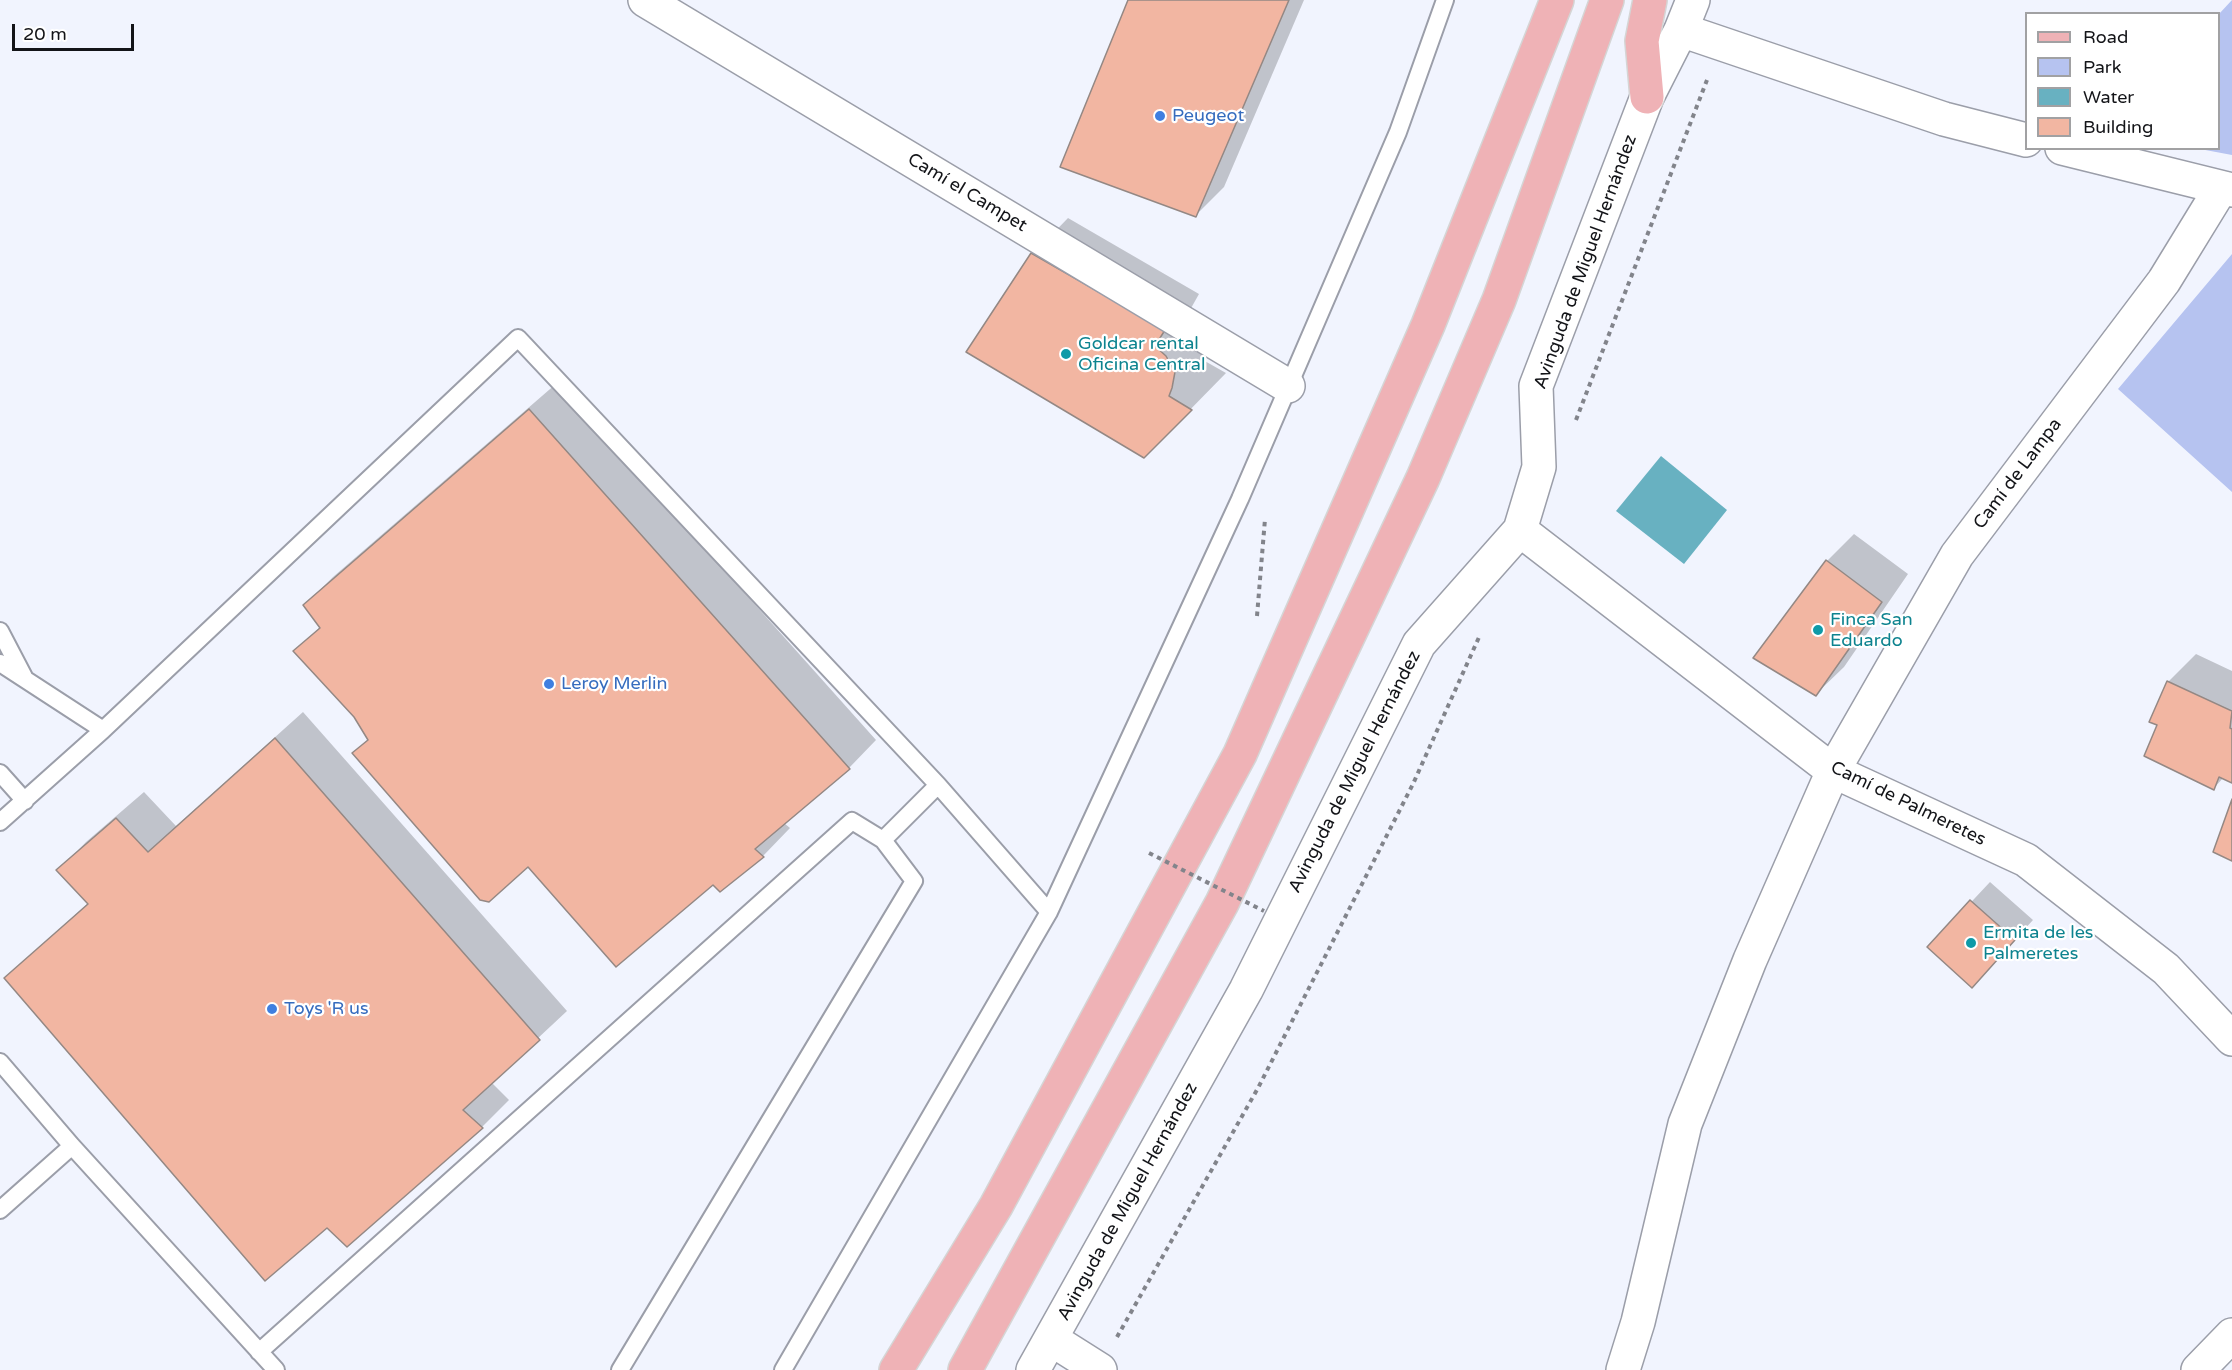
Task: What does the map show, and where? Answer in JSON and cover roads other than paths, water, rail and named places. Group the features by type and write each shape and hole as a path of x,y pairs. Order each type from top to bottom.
{"main road":[{"path":"896,1370 996,1206 1240,754 1428,325 1557,0"},
{"path":"965,1370 1222,903 1413,500 1499,300 1607,0"},
{"path":"1647,97 1642,41 1650,0"}],"street":[{"name":"Camí el Campet","path":"645,0 1288,386"},
{"name":"Avinguda de Miguel Hernández","path":"1033,1370 1246,990 1419,644 1520,530 1539,467 1536,386 1647,97 1681,30 1693,0"},
{"path":"1681,30 1944,119 2025,140"},
{"path":"2070,150 2227,189"},
{"name":"Camí de Lampa","path":"1623,1370 1638,1322 1685,1124 1750,960 1833,771 1957,555 2164,281 2227,189"},
{"name":"Camí de Palmeretes","path":"1520,530 1833,771 2026,860 2166,969 2232,1040"},
{"path":"2198,1370 2232,1335"},
{"path":"1052,1339 1100,1370"}],"lane":[{"path":"783,1370 1049,912 1240,499 1398,132 1445,0"},
{"path":"0,822 103,730 518,339 938,785 1049,912"},
{"path":"0,631 25,678"},
{"path":"0,663 103,730"},
{"path":"0,773 25,801"},
{"path":"883,840 938,785"},
{"path":"259,1352 852,821 883,840 914,881 620,1370"},
{"path":"0,1062 72,1146 276,1370"},
{"path":"0,1210 72,1146"}],"water":[{"path":"1661,456 1727,510 1684,564 1616,511"}],"place":[{"name":"Peugeot","path":"1160,116"},
{"name":"Goldcar rental Oficina Central","path":"1066,354"},
{"name":"Finca San Eduardo","path":"1818,630"},
{"name":"Leroy Merlin","path":"549,684"},
{"name":"Ermita de les Palmeretes","path":"1971,943"},
{"name":"Toys 'R us","path":"272,1009"}]}
